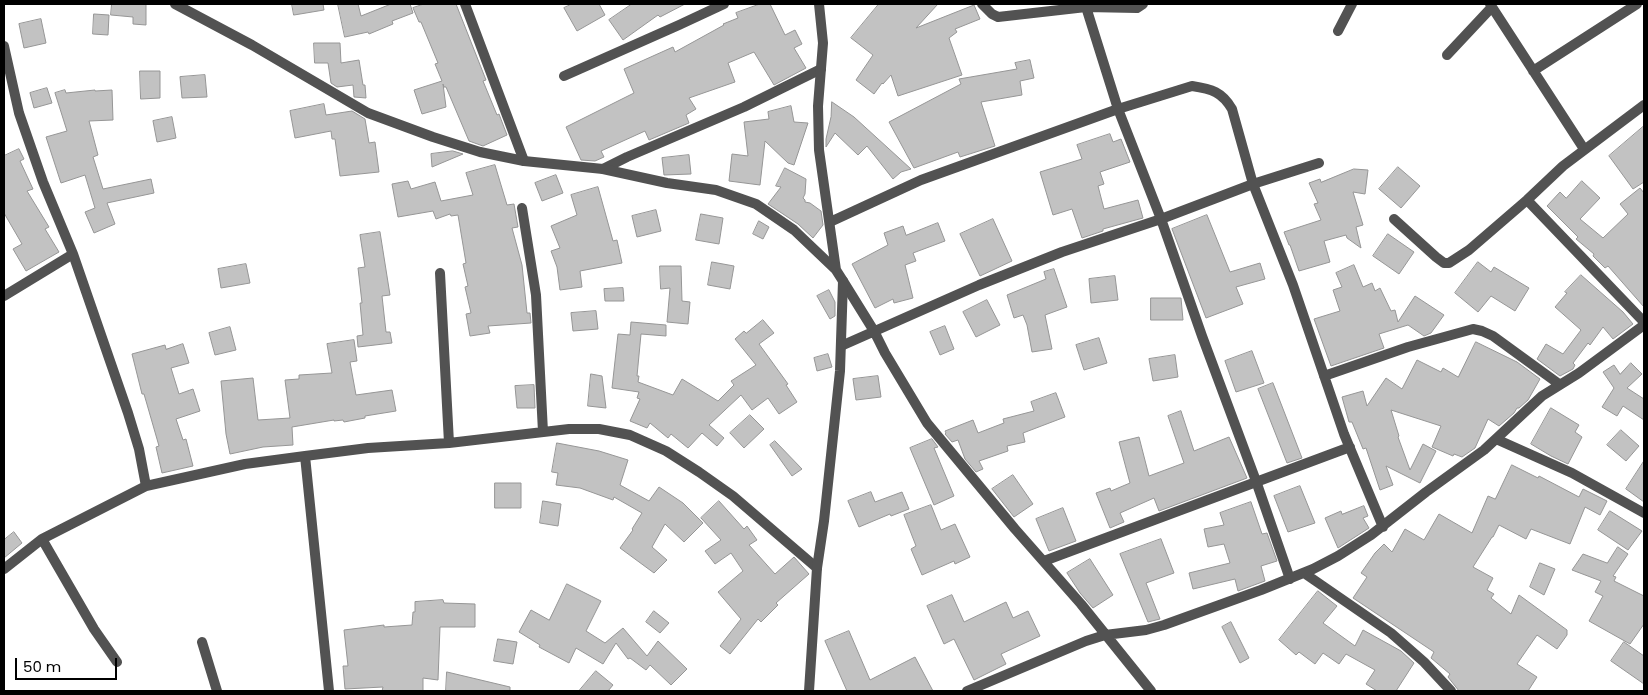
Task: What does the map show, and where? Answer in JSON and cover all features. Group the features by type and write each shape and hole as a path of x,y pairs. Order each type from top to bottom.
{"street":[{"path":"175,4 252,45 368,113 433,138 480,152 524,161 603,169 716,190 756,204 794,230 836,270 874,331 926,423 1044,561 1150,691"},
{"path":"465,4 524,161"},
{"path":"564,76 724,4"},
{"path":"819,4 823,43 818,106 819,150 836,270"},
{"path":"982,4 998,17 1086,8 1137,8 1143,4"},
{"path":"1338,31 1352,4"},
{"path":"1533,71 1637,4"},
{"path":"1447,55 1491,6 1584,149"},
{"path":"1086,8 1118,110 1161,219 1290,579"},
{"path":"4,46 19,113 43,182 73,254 128,413 139,449 146,486"},
{"path":"603,169 744,107 821,69"},
{"path":"830,222 921,180 1118,110 1192,86 1217,93 1226,99 1232,109 1253,184 1292,285 1350,447 1383,527"},
{"path":"1394,219 1436,257 1444,263 1449,263 1469,250 1563,166 1644,104"},
{"path":"841,346 979,285 1062,252 1161,219 1253,184 1319,162"},
{"path":"967,691 1086,641 1105,635 1146,630 1164,625 1290,579 1338,556 1383,527 1426,492 1461,468 1496,439 1532,404 1559,384 1579,373 1644,323 1527,200"},
{"path":"522,208 536,295 543,432"},
{"path":"4,296 73,254"},
{"path":"440,273 449,443"},
{"path":"809,691 817,568 824,522 840,371 842,281"},
{"path":"1324,376 1408,347 1473,329 1482,330 1493,336 1559,384"},
{"path":"4,569 42,539 146,486 245,464 304,456 368,448 449,443 569,429 599,429 630,435 666,451 733,496 817,568"},
{"path":"1496,439 1572,473 1644,513"},
{"path":"1044,561 1350,447"},
{"path":"304,456 329,691"},
{"path":"42,539 94,629 117,662"},
{"path":"1304,573 1391,633 1424,662 1451,691"},
{"path":"202,642 216,691"}],"building":[{"path":"112,4 146,4 146,25 133,24 133,17 111,15"},
{"path":"292,4 323,4 324,10 294,15"},
{"path":"338,4 358,4 361,16 391,4 410,4 413,13 392,21 393,24 369,34 368,32 345,37"},
{"path":"424,4 456,4 486,80 483,81 507,135 483,146 469,141 443,84 446,107 422,114 414,90 442,81 435,64 438,63 413,8"},
{"path":"572,4 599,4 605,15 577,31 564,8"},
{"path":"632,4 685,4 660,17 658,15 623,40 609,20"},
{"path":"760,4 770,4 785,35 795,30 802,44 794,48 806,68 774,85 754,52 728,63 735,82 689,98 696,109 686,115 689,123 649,140 645,131 601,151 604,157 595,161 581,160 566,127 634,93 624,69 673,47 675,52 723,24 738,18 736,13"},
{"path":"879,4 938,4 916,28 974,5 980,19 955,29 957,32 949,38 962,75 898,96 891,75 874,94 856,80 873,55 851,38"},
{"path":"94,14 109,15 108,35 93,34"},
{"path":"41,19 46,43 24,48 19,24"},
{"path":"314,43 340,43 341,63 359,60 366,98 354,97 353,85 337,87 331,83 328,63 315,63"},
{"path":"1030,60 1034,78 1020,81 1022,95 981,102 995,146 960,157 958,152 914,168 889,122 961,84 959,79 1017,69 1015,63"},
{"path":"140,71 160,71 160,98 141,99"},
{"path":"205,75 207,97 182,98 180,77"},
{"path":"47,88 52,103 34,108 30,93"},
{"path":"65,90 66,93 112,90 113,120 89,121 98,155 93,157 103,189 151,179 154,193 107,203 115,224 94,233 85,212 95,208 85,175 61,183 46,137 67,131 55,93"},
{"path":"832,102 854,117 911,169 901,172 893,179 867,146 858,155 835,133 826,147"},
{"path":"324,104 326,115 352,111 365,119 369,143 375,142 379,172 340,176 335,139 332,139 331,131 295,138 290,111"},
{"path":"791,106 794,122 808,123 794,165 788,163 765,141 760,185 729,181 732,154 748,156 744,122 769,119 768,112"},
{"path":"172,117 176,138 157,142 153,121"},
{"path":"1644,126 1644,182 1633,189 1609,156"},
{"path":"1110,134 1113,142 1121,139 1130,162 1100,172 1104,184 1098,186 1104,209 1138,200 1143,218 1103,229 1103,231 1082,238 1072,209 1053,215 1040,172 1082,159 1077,145"},
{"path":"19,149 24,159 20,161 33,189 27,191 49,227 45,229 59,252 26,271 13,249 22,244 4,213 4,156"},
{"path":"453,151 463,154 432,167 431,154"},
{"path":"689,155 691,174 664,175 662,158"},
{"path":"495,165 507,205 514,204 518,227 512,228 522,265 527,313 530,313 531,323 488,326 490,333 470,336 466,314 471,313 465,287 468,286 463,264 466,263 458,215 451,216 450,214 436,219 433,211 398,217 392,184 408,181 411,189 435,182 441,201 473,195 466,173"},
{"path":"1398,167 1420,186 1401,208 1379,189"},
{"path":"785,168 806,179 803,198 805,202 810,203 821,211 823,225 813,238 798,224 768,204 781,187 776,186"},
{"path":"1354,169 1368,170 1365,194 1353,192 1363,225 1356,227 1361,248 1347,238 1346,235 1324,241 1330,262 1299,271 1284,232 1321,220 1314,204 1318,203 1309,183 1320,179 1321,182"},
{"path":"556,175 563,193 542,201 535,183"},
{"path":"1582,181 1600,198 1580,219 1603,238 1628,214 1620,204 1640,188 1644,193 1644,307 1608,266 1605,268 1593,256 1594,254 1576,239 1578,237 1547,206 1560,192 1566,198"},
{"path":"598,187 613,241 617,240 622,263 580,271 582,287 560,290 557,267 551,251 560,248 551,226 577,215 571,195"},
{"path":"656,210 661,231 637,237 632,216"},
{"path":"701,214 723,218 719,244 696,240"},
{"path":"1207,215 1230,272 1260,263 1265,279 1236,287 1243,304 1206,318 1172,229"},
{"path":"993,219 1012,261 980,276 960,234"},
{"path":"759,221 769,227 763,239 753,234"},
{"path":"938,223 945,241 913,253 916,261 905,265 913,298 894,303 893,299 875,308 852,264 888,245 884,233 903,226 906,235"},
{"path":"380,232 390,295 382,296 386,332 390,332 392,343 358,347 357,336 363,335 358,268 365,267 360,235"},
{"path":"1388,234 1414,252 1399,274 1373,256"},
{"path":"712,262 734,266 730,289 708,285"},
{"path":"1478,262 1491,272 1494,267 1529,288 1515,311 1491,296 1478,312 1455,293"},
{"path":"246,264 250,283 221,288 218,269"},
{"path":"1354,265 1363,287 1372,283 1375,291 1380,288 1391,311 1395,310 1398,322 1415,296 1444,315 1431,333 1424,336 1408,325 1379,334 1384,348 1331,366 1314,319 1340,311 1333,290 1342,287 1336,273"},
{"path":"660,266 681,266 682,301 690,302 688,324 667,322 670,288 661,289"},
{"path":"1054,269 1067,307 1045,315 1052,349 1032,352 1027,325 1023,315 1014,318 1007,295 1046,279 1044,272"},
{"path":"1581,275 1623,312 1633,324 1613,339 1603,327 1590,345 1588,343 1573,363 1575,365 1573,369 1560,376 1537,359 1546,344 1563,354 1581,330 1555,307 1567,293 1565,292"},
{"path":"1115,276 1118,300 1091,303 1089,279"},
{"path":"623,288 624,301 605,301 604,289"},
{"path":"829,290 835,302 835,316 830,319 817,296"},
{"path":"1151,298 1181,298 1183,320 1151,320"},
{"path":"987,300 1000,325 976,337 963,312"},
{"path":"596,311 598,329 573,331 571,313"},
{"path":"763,320 774,333 759,344 788,384 786,385 797,402 779,414 768,398 752,410 741,395 709,425 724,438 717,446 702,433 688,448 671,434 668,438 650,423 647,428 630,421 640,399 637,398 639,392 612,388 618,334 630,335 631,322 666,325 666,336 641,334 638,382 673,395 682,379 718,401 734,385 731,381 756,365 735,339 744,331 746,333"},
{"path":"945,326 954,349 940,355 930,332"},
{"path":"230,327 236,350 215,355 209,333"},
{"path":"1099,338 1107,363 1084,370 1076,345"},
{"path":"354,340 357,361 350,362 356,395 392,390 396,411 365,416 365,418 344,422 343,420 334,420 292,427 293,445 263,447 230,454 226,434 221,381 253,378 258,420 290,418 285,380 299,379 299,375 332,373 327,344"},
{"path":"1476,342 1517,362 1540,379 1528,400 1499,426 1488,419 1475,448 1462,457 1454,454 1453,456 1432,447 1441,426 1391,410 1410,470 1423,444 1436,451 1420,483 1386,466 1393,485 1380,490 1366,448 1363,449 1352,422 1349,422 1342,397 1363,391 1367,406 1386,378 1402,389 1417,360 1441,372 1443,368 1458,377"},
{"path":"183,344 189,363 171,368 179,394 193,389 200,411 176,419 183,440 186,439 193,466 162,473 156,447 159,446 144,394 142,394 132,354 165,345 166,349"},
{"path":"1252,351 1264,383 1236,392 1225,361"},
{"path":"828,354 832,367 817,371 814,358"},
{"path":"1175,355 1178,377 1153,381 1149,359"},
{"path":"1631,363 1642,374 1627,388 1644,399 1644,420 1623,406 1617,416 1602,407 1614,388 1603,372 1614,365 1620,374"},
{"path":"591,374 602,376 606,408 588,406"},
{"path":"878,376 881,397 856,400 853,379"},
{"path":"1273,383 1302,458 1287,463 1258,389"},
{"path":"534,385 535,408 517,408 515,386"},
{"path":"1056,393 1065,417 1023,433 1025,442 1007,446 1008,451 979,461 983,469 976,472 965,459 958,440 952,442 945,434 945,431 973,420 978,433 1004,423 1003,419 1034,411 1031,402"},
{"path":"1551,408 1579,425 1575,432 1582,437 1568,464 1531,444"},
{"path":"1181,411 1194,451 1229,437 1247,478 1159,511 1154,498 1120,513 1124,522 1110,528 1096,493 1110,488 1111,491 1130,483 1119,442 1139,437 1149,476 1184,463 1168,416"},
{"path":"750,415 764,429 744,448 730,433"},
{"path":"1621,430 1639,446 1626,461 1607,445"},
{"path":"932,439 938,447 934,448 954,496 934,505 910,448"},
{"path":"775,441 802,469 792,476 770,445"},
{"path":"557,443 599,451 628,460 620,485 649,501 659,487 683,503 703,523 684,542 665,524 652,547 667,560 654,573 620,548 642,513 614,497 613,500 580,488 556,485 558,473 552,472"},
{"path":"1644,461 1644,502 1626,489"},
{"path":"1512,465 1538,478 1539,476 1579,497 1583,489 1607,501 1600,515 1585,507 1570,544 1531,529 1526,539 1499,525 1473,567 1493,578 1487,590 1494,594 1491,598 1511,614 1519,595 1567,630 1567,635 1557,649 1537,635 1517,664 1537,677 1528,691 1459,691 1448,677 1450,674 1431,658 1434,652 1353,598 1367,577 1361,573 1375,553 1384,544 1392,552 1405,529 1424,540 1439,514 1472,533 1488,496 1495,499"},
{"path":"1013,475 1033,504 1014,517 992,489"},
{"path":"495,483 521,483 521,508 495,508"},
{"path":"1300,486 1315,523 1288,532 1274,496"},
{"path":"871,492 875,502 902,492 909,509 891,516 890,514 859,527 848,501"},
{"path":"543,501 561,504 558,526 540,523"},
{"path":"719,501 744,529 747,526 757,540 749,545 775,574 794,557 809,574 776,603 778,605 761,622 758,619 730,654 720,646 741,619 718,592 743,571 731,553 715,564 705,551 721,540 701,518"},
{"path":"1251,502 1262,534 1267,533 1277,561 1261,566 1265,581 1238,591 1235,579 1193,589 1189,573 1230,563 1224,544 1208,547 1204,529 1224,525 1220,513"},
{"path":"931,505 941,530 955,524 970,557 955,564 954,561 922,575 911,549 916,546 904,515"},
{"path":"1364,506 1368,516 1363,518 1369,528 1338,548 1325,518 1341,511 1342,514"},
{"path":"1063,508 1076,541 1049,551 1036,519"},
{"path":"1610,511 1642,531 1628,550 1598,530"},
{"path":"14,532 22,543 4,558 4,540"},
{"path":"1161,539 1174,573 1146,583 1160,619 1148,622 1120,554"},
{"path":"1618,547 1628,554 1613,576 1616,577 1614,581 1644,596 1644,624 1630,644 1589,621 1603,596 1595,592 1601,581 1572,570 1583,554 1607,563"},
{"path":"1090,559 1113,595 1093,608 1067,573"},
{"path":"1540,563 1555,569 1544,595 1530,587"},
{"path":"567,584 601,601 586,631 605,643 623,628 647,656 658,641 687,669 671,685 650,665 646,670 630,658 628,659 616,643 603,664 576,648 569,663 539,647 540,645 519,632 531,610 549,620"},
{"path":"1318,591 1337,606 1323,623 1355,646 1363,630 1401,651 1414,663 1396,691 1377,691 1366,684 1375,670 1346,654 1339,664 1323,653 1315,664 1299,652 1296,655 1279,640"},
{"path":"952,595 964,622 1006,602 1013,618 1028,611 1040,636 1001,654 1006,664 974,680 954,639 944,644 927,606"},
{"path":"443,600 444,603 475,604 475,627 440,627 438,680 423,678 423,691 382,691 383,687 345,689 343,666 348,666 344,630 384,625 384,627 412,625 415,602"},
{"path":"654,611 669,623 660,633 646,622"},
{"path":"1231,622 1249,658 1240,663 1222,627"},
{"path":"849,631 870,680 915,657 933,691 847,691 825,641"},
{"path":"498,639 517,642 513,664 494,661"},
{"path":"1624,642 1644,656 1644,684 1611,661"},
{"path":"596,671 613,685 608,691 579,691"},
{"path":"447,672 510,687 510,691 446,691"}]}
